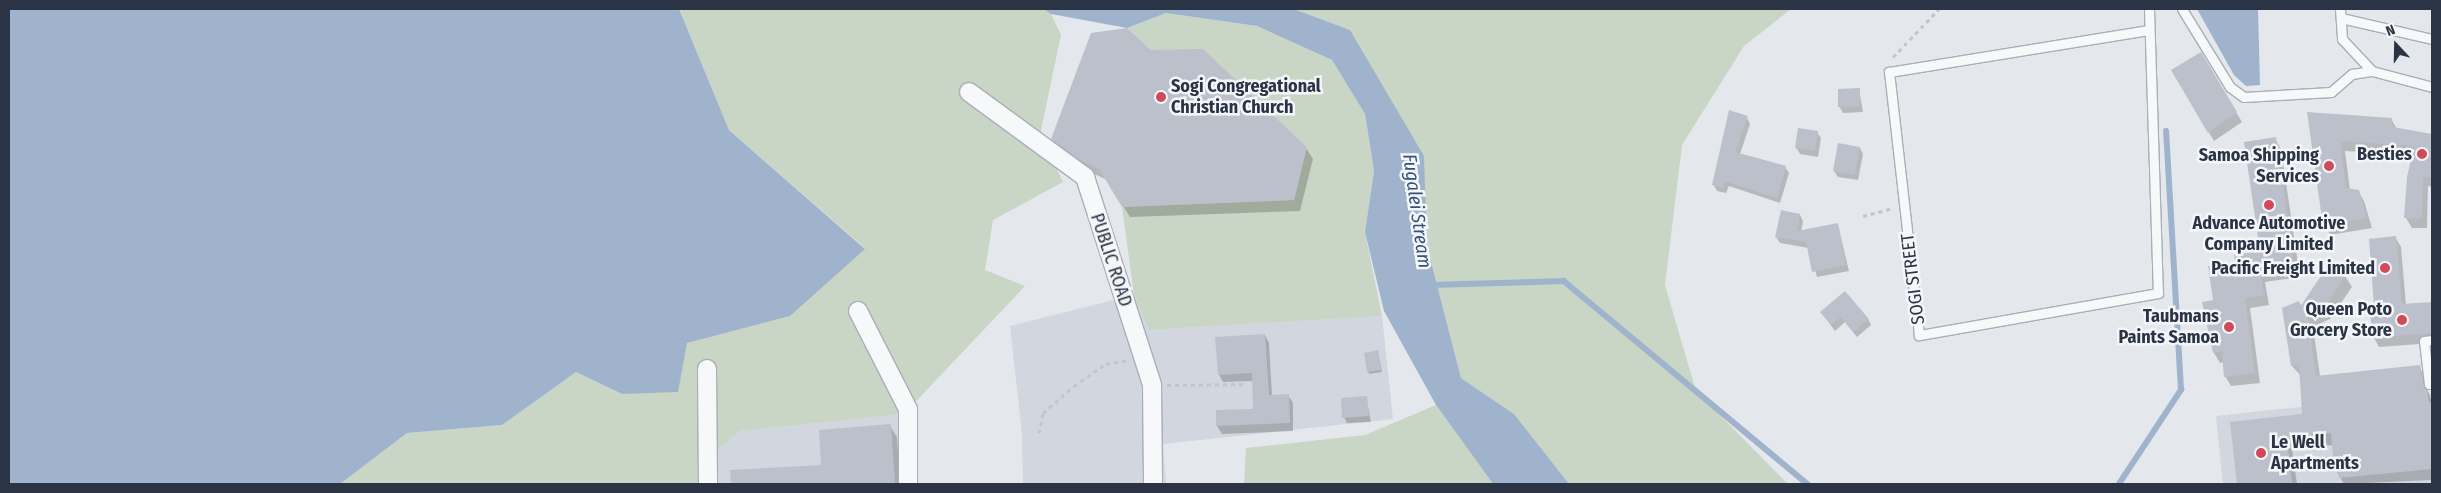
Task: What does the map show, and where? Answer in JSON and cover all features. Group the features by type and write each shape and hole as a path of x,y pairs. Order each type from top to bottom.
{"street":[{"name":"PUBLIC ROAD","path":"969,92 1085,178 1152,384 1153,484"},
{"path":"858,311 908,409 908,484"},
{"path":"707,369 708,484"}],"lane":[{"name":"SOGI STREET","path":"2149,9 2150,30 2158,293 1919,335 1889,72 2150,30"},
{"path":"2182,9 2230,86 2244,96 2332,92 2352,74 2372,71 2432,87"},
{"path":"2372,71 2342,39 2340,13 2432,39"},
{"path":"2432,340 2424,341 2429,384 2432,384"}],"path":[{"path":"1039,433 1043,413 1106,364 1143,358"},
{"path":"1152,384 1245,384"}],"shaded area":[{"path":"1134,295 1149,330 1382,316 1393,419 1163,444 1166,484 1023,484 1022,434 1010,326"},
{"path":"2432,393 2432,484 2223,484 2216,416"},
{"path":"904,414 904,484 714,484 714,453 740,431"}],"green space":[{"path":"679,9 1043,9 1051,14 1061,35 1040,135 1063,182 993,220 985,270 1025,286 904,414 740,431 714,453 714,484 340,484 407,433 502,425 576,372 622,394 687,343 865,248 729,130"},
{"path":"1294,9 1791,9 1744,46 1682,145 1665,285 1696,391 1788,484 1568,484 1514,414 1461,378 1427,246 1350,30"},
{"path":"1166,13 1257,26 1332,60 1365,114 1374,171 1365,232 1382,316 1149,330 1134,295 1122,207 1294,200 1307,147 1203,50 1151,50 1127,28"},
{"path":"1436,405 1493,484 1244,484 1246,448 1365,435"}],"water":[{"path":"9,9 679,9 729,130 865,249 790,316 687,343 678,392 622,394 576,372 502,425 407,433 340,484 9,484"},
{"name":"Fugalei Stream","path":"1043,9 1294,9 1350,30 1424,156 1427,246 1461,378 1514,414 1569,484 1493,484 1436,405 1384,311 1365,232 1374,171 1365,114 1332,60 1257,26 1166,13 1127,28 1051,14"},
{"path":"2197,9 2258,9 2260,85 2246,86 2234,75"}],"building":[{"name":"Sogi Congregational Christian Church","path":"1127,28 1151,50 1203,49 1307,147 1294,200 1122,207 1099,169 1078,159 1051,139 1091,33"},
{"path":"2201,52 2237,112 2208,133 2171,70"},
{"path":"1860,88 1860,106 1838,107 1838,89"},
{"path":"1729,110 1748,116 1735,152 1786,166 1777,198 1725,181 1723,188 1712,185"},
{"name":"Samoa Shipping Services","path":"2307,112 2392,118 2393,127 2432,134 2432,178 2423,177 2422,218 2404,218 2407,177 2414,146 2340,141 2346,188 2359,190 2367,218 2323,226"},
{"path":"1798,128 1818,131 1815,151 1795,148"},
{"path":"2276,137 2294,267 2260,272 2264,295 2245,298 2255,373 2224,377 2222,351 2213,353 2202,302 2213,300 2208,266 2235,262 2234,255 2260,251 2244,142"},
{"path":"1838,143 1860,147 1855,175 1833,171"},
{"path":"1781,210 1800,214 1797,231 1838,223 1846,265 1812,272 1806,242 1775,237"},
{"path":"2396,236 2402,304 2432,302 2432,333 2372,338 2370,307 2374,306 2369,239"},
{"path":"2329,264 2346,275 2324,308 2308,316 2316,376 2420,365 2423,385 2427,390 2429,402 2432,402 2432,469 2339,478 2338,468 2334,468 2331,433 2287,438 2292,484 2237,484 2230,422 2302,414 2299,365 2291,366 2282,308 2299,301 2300,307"},
{"path":"1845,291 1869,319 1853,332 1841,317 1831,325 1820,312"},
{"path":"1265,334 1269,395 1289,394 1290,423 1216,426 1216,410 1253,409 1252,373 1218,375 1215,337"},
{"path":"1378,350 1381,370 1367,372 1364,353"},
{"path":"1367,396 1369,416 1342,418 1341,398"},
{"path":"891,424 895,484 731,484 730,470 821,465 819,430"}],"waterway":[{"path":"2119,484 2181,390 2166,131"},
{"path":"1431,285 1564,281 1808,484"}],"place":[{"name":"Sogi Congregational Christian Church","path":"1161,97"},
{"name":"Besties","path":"2422,154"},
{"name":"Samoa Shipping Services","path":"2329,166"},
{"name":"Advance Automotive Company Limited","path":"2269,205"},
{"name":"Pacific Freight Limited","path":"2385,268"},
{"name":"Queen Poto Grocery Store","path":"2402,320"},
{"name":"Taubmans Paints Samoa","path":"2229,327"},
{"name":"Le Well Apartments","path":"2261,453"}]}
